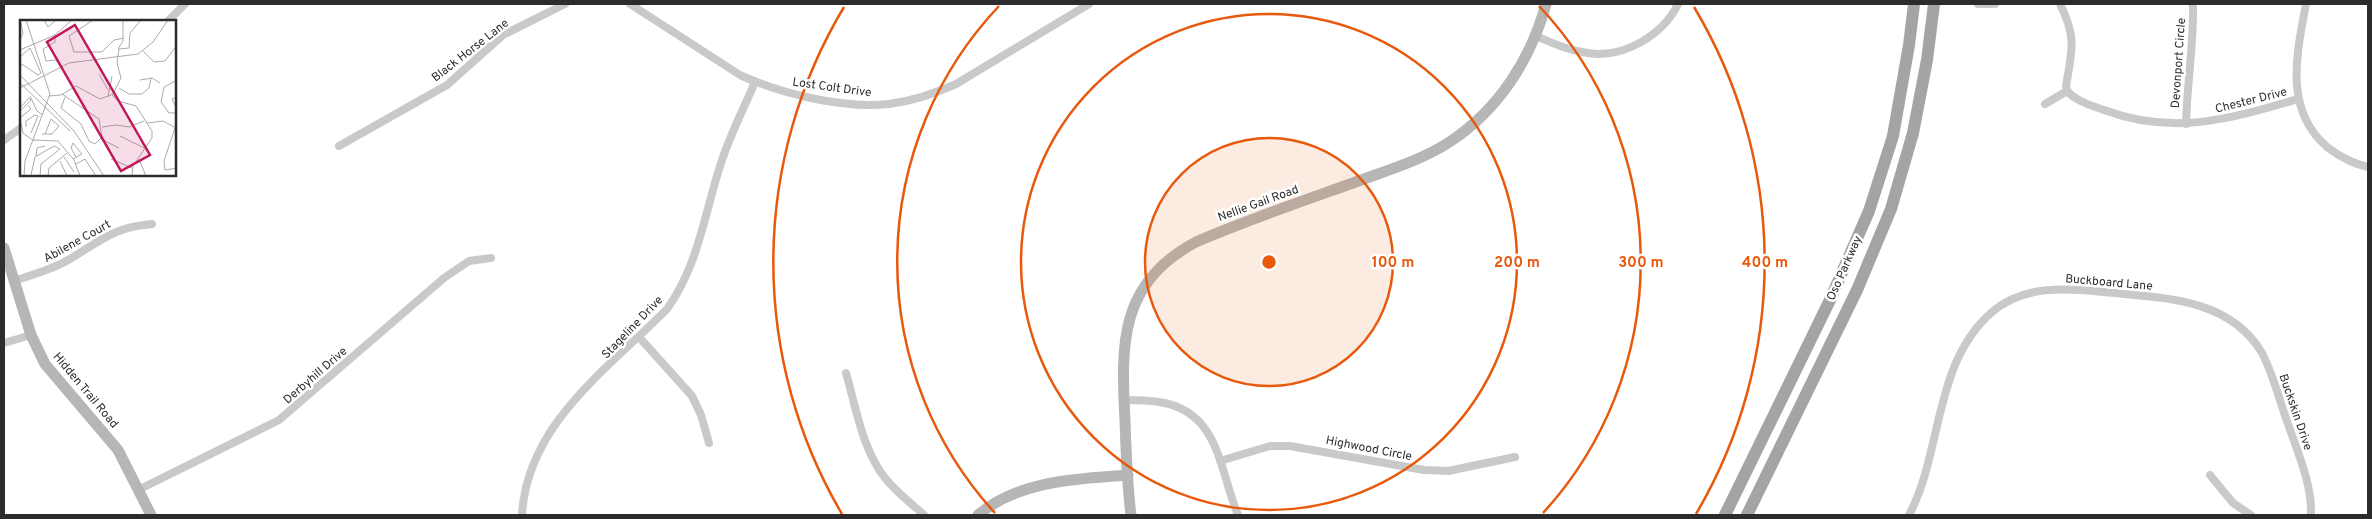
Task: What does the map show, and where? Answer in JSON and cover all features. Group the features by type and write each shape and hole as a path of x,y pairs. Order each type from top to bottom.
{"main road":[{"name":"Oso Parkway","path":"1724,515 1830,300 1869,211 1893,136 1909,45 1914,4"},
{"name":"Oso Parkway","path":"1747,515 1857,290 1890,209 1915,124 1927,60 1934,4"}],"street":[{"path":"169,20 185,4"},
{"name":"Black Horse Lane","path":"339,146 447,85 503,36 565,4"},
{"name":"Lost Colt Drive","path":"630,4 740,75 755,82 804,97 864,105 888,104 911,100 956,84 1089,4"},
{"name":"Nellie Gail Road","path":"1131,515 1123,349 1130,315 1144,286 1172,257 1213,234 1410,162 1451,141 1498,98 1518,70 1536,36 1546,4"},
{"path":"1536,36 1589,54 1618,51 1651,35 1666,22 1678,4"},
{"path":"1978,4 1995,4"},
{"path":"2045,104 2067,91 2066,86 2073,42 2068,19 2060,4"},
{"name":"Devonport Circle","path":"2186,124 2187,82 2194,35 2193,4"},
{"path":"2306,4 2296,58 2295,78 2298,99 2303,115 2322,142 2350,162 2368,167"},
{"name":"Stageline Drive","path":"522,515 528,477 546,437 559,416 640,337 667,309 678,293 690,270 722,160 755,82"},
{"name":"Chester Drive","path":"2067,91 2081,102 2118,115 2150,122 2186,124 2232,118 2298,99"},
{"path":"4,140 20,129"},
{"name":"Abilene Court","path":"14,281 60,264 101,238 131,226 152,224"},
{"name":"Hidden Trail Road","path":"4,248 31,335 45,364 118,450 151,515"},
{"name":"Derbyhill Drive","path":"138,490 279,420 444,278 468,261 491,258"},
{"name":"Buckboard Lane","path":"1910,515 1924,478 1952,371 1961,349 1975,328 1994,311 2014,298 2040,290 2068,288 2186,301 2206,307 2237,325"},
{"name":"Buckskin Drive","path":"2237,325 2253,339 2271,375 2306,478 2312,504 2311,515"},
{"path":"4,343 31,335"},
{"path":"640,337 692,396 701,415 709,444"},
{"path":"846,373 862,430 873,459 893,488 924,515"},
{"path":"1124,400 1173,405 1198,420 1210,433 1238,515"},
{"name":"Highwood Circle","path":"1220,461 1270,446 1290,446 1424,470 1448,471 1515,457"},
{"path":"978,515 998,502 1041,485 1128,475"},
{"path":"2210,475 2233,503 2251,515"}]}
